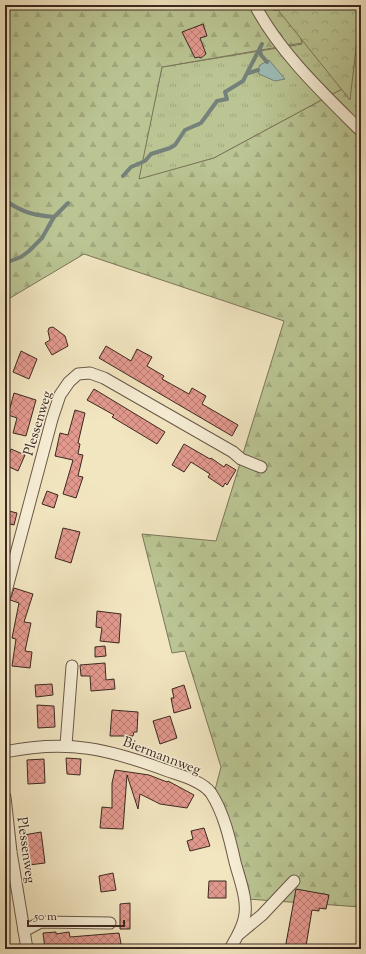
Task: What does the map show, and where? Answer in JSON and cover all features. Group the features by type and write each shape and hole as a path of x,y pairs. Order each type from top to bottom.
{"street":[{"path":"255,5 262,19 309,78 361,131"},
{"name":"Plessenweg","path":"5,595 52,419 64,388 78,374 90,373 104,378 233,452 241,459 260,467"},
{"path":"66,745 72,666"},
{"name":"Biermannweg","path":"5,752 32,746 66,745 103,750 146,762 195,781 210,792 219,809 233,851 244,903 245,918 237,936"},
{"name":"Plessenweg","path":"5,797 11,852 27,949"},
{"path":"230,949 237,936 262,915 294,882"},
{"path":"24,931 41,922 110,923"}],"green space":[{"path":"5,5 292,5 302,43 162,67 139,179 214,158 344,88 361,5 361,907 247,899 215,790 221,767 185,651 172,653 142,534 216,541 284,321 84,254 5,301"},
{"path":"274,5 361,5 350,100"},
{"path":"292,5 344,88 214,158 138,180 162,67 302,44"}],"water":[{"path":"269,60 285,79 275,81 259,74 258,70 260,65"}],"building":[{"path":"203,24 207,36 200,38 206,54 201,58 195,58 182,32"},
{"path":"53,327 65,336 68,346 52,355 45,343 50,340 48,331 49,328"},
{"path":"106,346 131,361 137,349 152,357 147,366 164,376 162,379 189,394 192,388 206,396 202,404 238,425 232,436 99,358"},
{"path":"21,351 37,359 29,379 13,372"},
{"path":"94,389 165,432 157,444 112,417 114,415 87,400"},
{"path":"14,393 36,400 26,436 13,433 17,418 8,415"},
{"path":"75,410 85,413 78,443 80,444 78,454 83,455 78,476 83,477 76,498 63,494 73,460 55,456 60,433 68,435"},
{"path":"184,444 210,459 211,458 224,467 226,464 236,470 227,485 225,483 223,487 208,477 210,474 191,462 184,472 172,465"},
{"path":"11,449 25,455 18,471 5,465"},
{"path":"47,491 58,495 54,508 42,504"},
{"path":"5,510 17,513 14,525 5,523"},
{"path":"63,528 80,532 71,563 55,558"},
{"path":"14,588 33,594 24,622 31,623 25,651 32,652 30,668 12,666 16,639 12,638 19,603 10,600"},
{"path":"97,611 121,614 119,643 100,641 102,628 96,627"},
{"path":"105,646 106,656 95,657 95,647"},
{"path":"105,663 106,680 114,679 115,689 91,691 90,676 81,676 80,665"},
{"path":"52,684 53,695 36,697 35,685"},
{"path":"184,685 191,708 174,713 171,698 174,698 172,689"},
{"path":"37,705 54,706 55,727 38,728"},
{"path":"112,710 138,712 137,732 134,732 133,736 110,736"},
{"path":"170,716 177,738 160,744 153,721"},
{"path":"66,758 81,759 80,775 67,774"},
{"path":"44,759 45,783 28,784 27,760"},
{"path":"115,770 149,775 167,782 168,781 194,795 187,808 160,804 140,794 138,809 127,775 123,829 100,828 102,807 112,808 112,783"},
{"path":"204,828 210,846 190,851 187,841 193,839 191,831"},
{"path":"41,832 45,863 29,865 24,835"},
{"path":"113,873 116,890 101,892 99,876"},
{"path":"209,881 226,881 226,898 208,898"},
{"path":"296,889 329,895 326,909 319,908 319,911 312,910 306,946 297,945 296,949 285,949"},
{"path":"130,903 130,929 120,929 120,904"},
{"path":"56,932 56,934 69,932 70,937 119,933 122,949 45,949 43,933"}],"waterway":[{"path":"123,176 131,167 145,161 151,154 175,145 185,130 201,123 217,101 227,99 225,92 243,81 262,44"},
{"path":"260,49 261,55 267,62"},
{"path":"249,73 258,70"},
{"path":"6,201 29,213 54,217"},
{"path":"5,263 21,257 29,251 42,238 54,217 68,203"}]}
